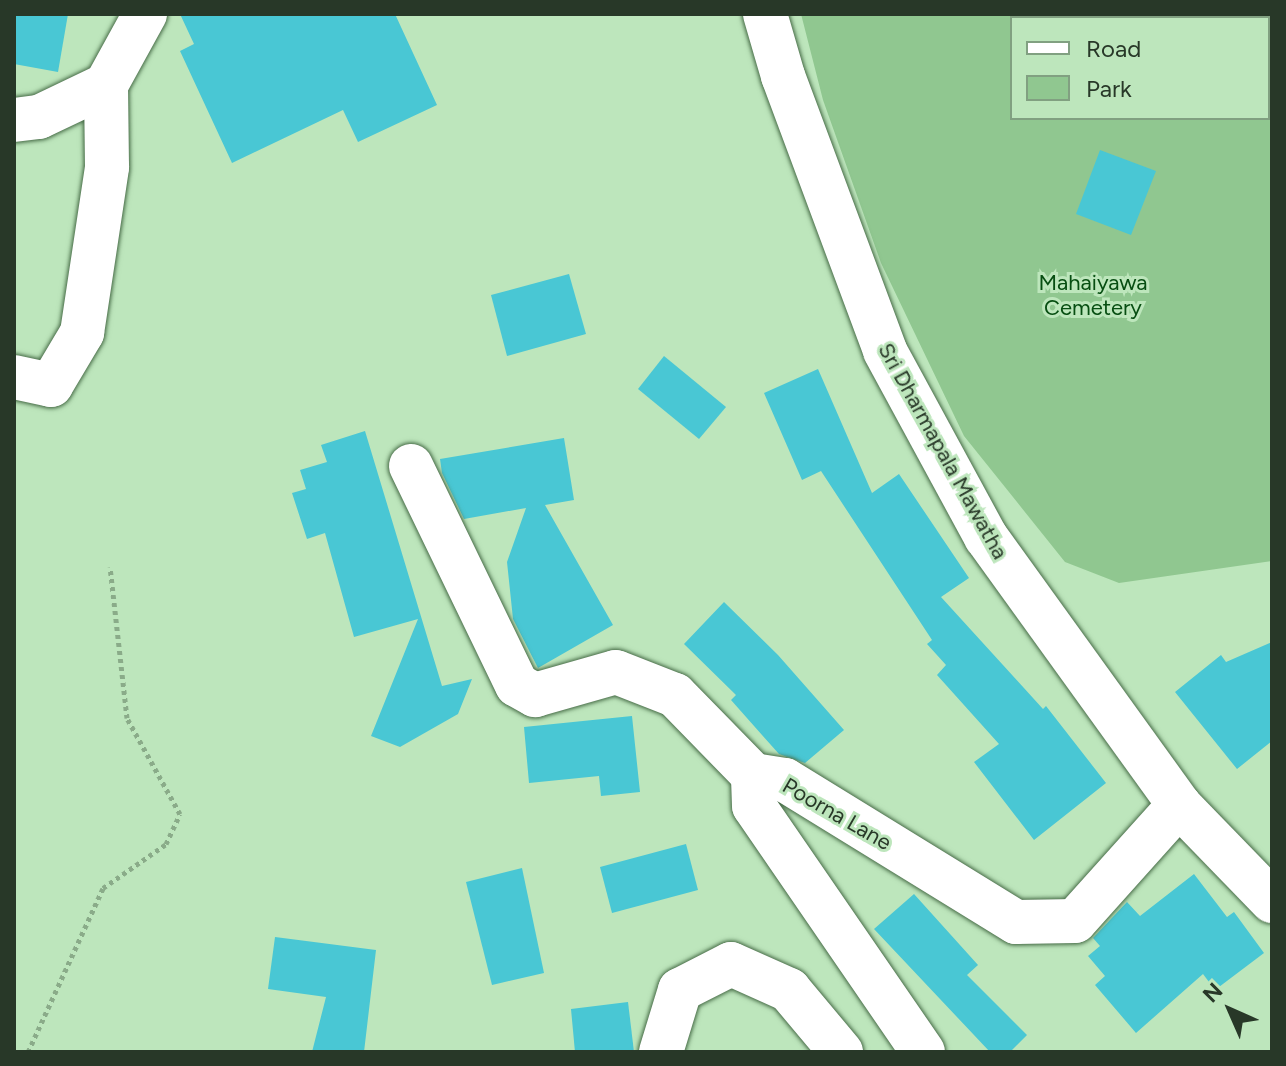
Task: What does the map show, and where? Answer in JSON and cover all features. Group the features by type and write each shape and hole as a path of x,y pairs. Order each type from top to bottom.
{"street":[{"path":"14,377 51,385 82,333 107,167 106,85 145,14"},
{"name":"Sri Dharmapala Mawatha","path":"765,14 783,76 885,351 986,537 1179,805 1272,901"},
{"path":"14,120 39,117 106,85"},
{"path":"411,466 517,685 535,695 616,672 675,695 753,775"},
{"name":"Poorna Lane","path":"923,1052 754,806 753,775 785,780 1016,922 1075,921 1179,805"},
{"path":"661,1052 680,990 731,964 789,990 841,1052"}],"path":[{"path":"28,1052 103,888 166,844 180,814 127,718 110,567"}],"green space":[{"name":"Mahaiyawa Cemetery","path":"801,14 1272,14 1272,561 1119,583 1065,562 964,436 881,263 823,100"}],"building":[{"path":"14,14 68,14 58,72 14,64"},
{"path":"180,14 395,14 437,105 358,142 343,110 232,163 180,51 194,44"},
{"path":"1100,150 1156,171 1131,235 1076,214"},
{"path":"569,274 586,334 507,356 491,295"},
{"path":"664,356 726,407 699,439 638,389"},
{"path":"818,369 872,493 899,474 969,578 941,597 1043,709 1046,706 1106,783 1034,840 974,762 999,744 937,675 946,665 927,644 932,640 821,471 802,480 764,393"},
{"path":"365,431 442,686 472,679 458,714 400,747 371,736 418,619 354,637 325,533 307,539 292,493 306,489 300,470 327,462 321,445"},
{"path":"564,438 574,500 545,505 613,625 538,668 513,619 507,562 526,508 464,519 442,473 440,459"},
{"path":"724,602 778,655 844,730 805,763 779,754 731,700 736,695 684,644"},
{"path":"1272,642 1272,741 1237,769 1175,692 1221,655 1226,662"},
{"path":"632,716 640,792 601,796 599,776 529,783 524,727"},
{"path":"686,844 698,890 612,913 600,867"},
{"path":"522,868 544,973 492,985 466,882"},
{"path":"1194,874 1227,917 1234,912 1264,953 1215,990 1203,974 1136,1033 1095,985 1105,976 1088,956 1100,946 1093,938 1127,902 1140,916"},
{"path":"914,894 978,965 967,975 1027,1035 1010,1052 990,1052 874,929"},
{"path":"275,937 376,950 364,1052 312,1052 326,997 268,989"},
{"path":"628,1002 634,1052 575,1052 571,1009"}]}
